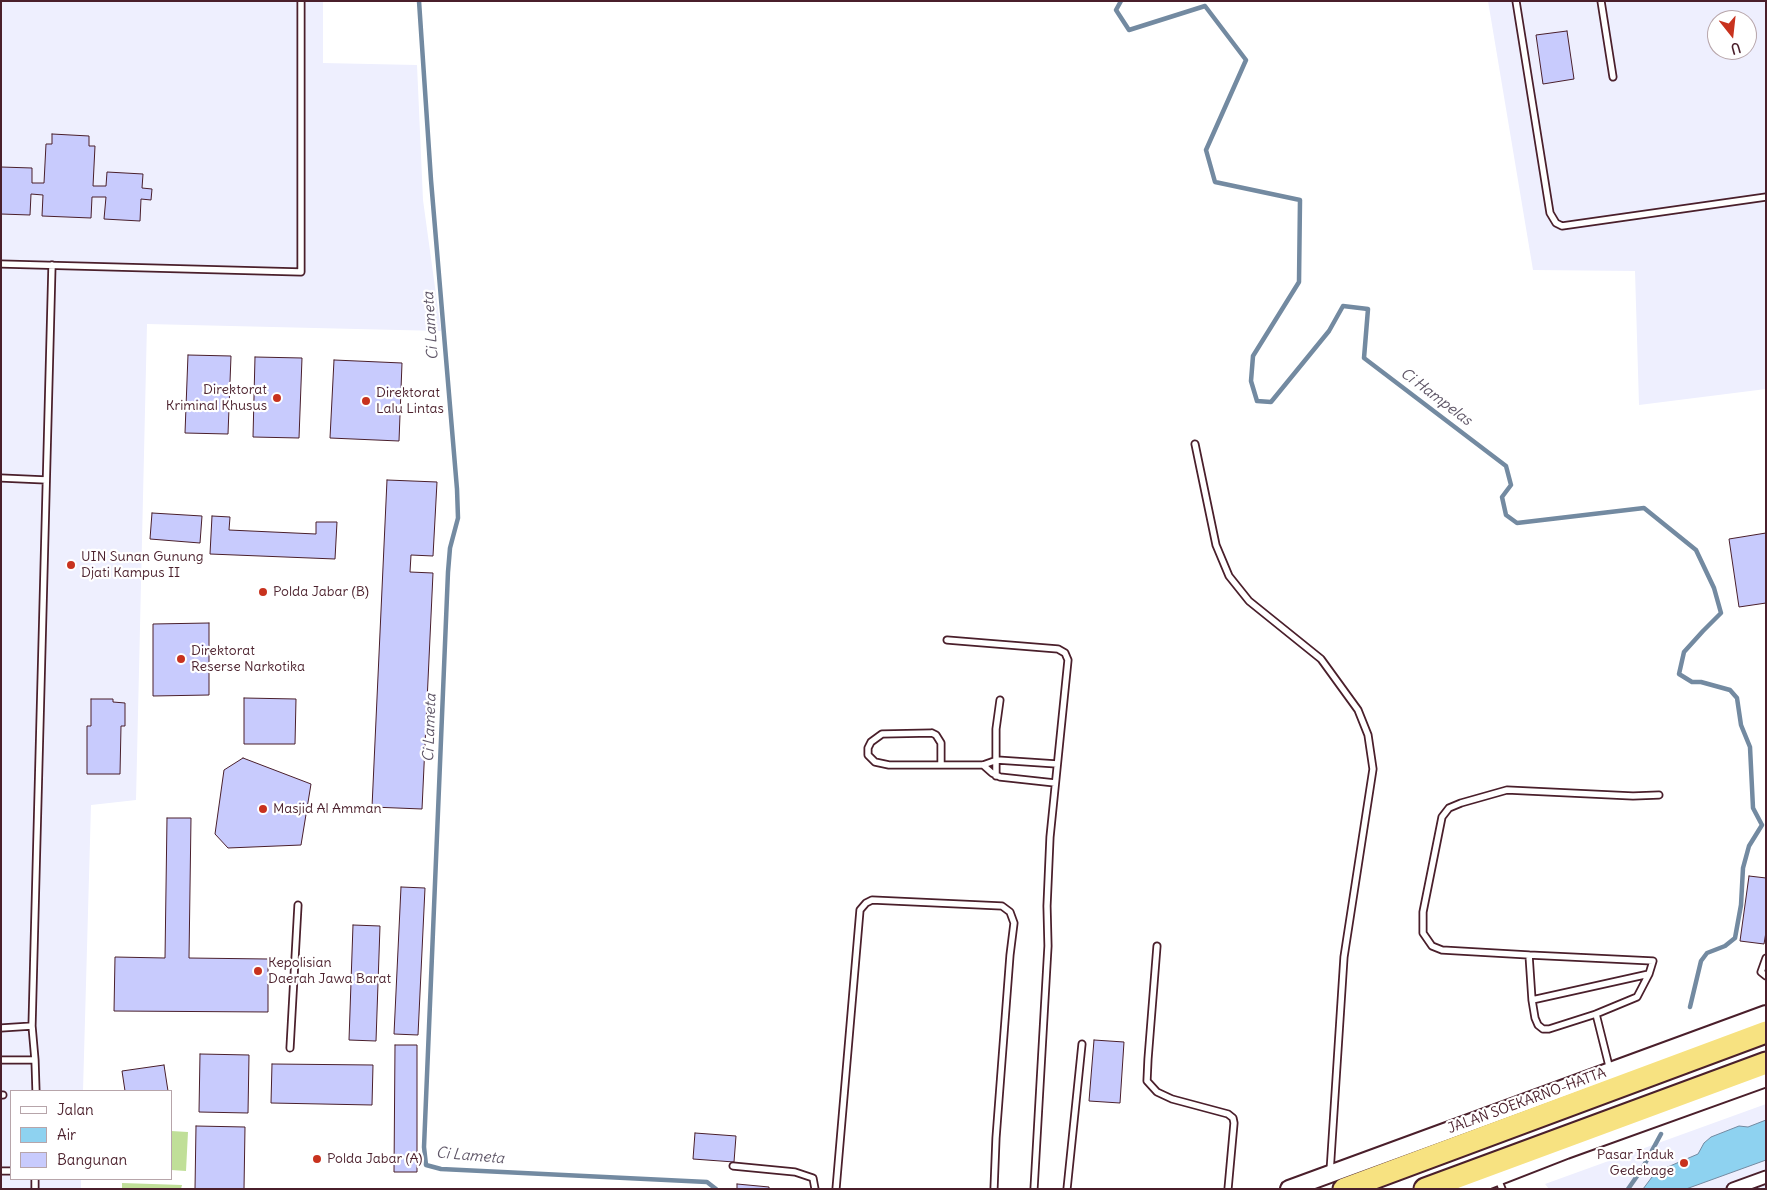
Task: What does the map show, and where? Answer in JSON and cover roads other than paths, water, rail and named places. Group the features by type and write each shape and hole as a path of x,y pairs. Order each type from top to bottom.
{"highway":[{"name":"JALAN SOEKARNO-HATTA","path":"1337,1181 1402,1168 1766,1032"},
{"path":"1425,1189 1766,1063"},
{"path":"1402,1168 1407,1167 1417,1171 1421,1181 1418,1189"}],"main road":[{"name":"JALAN SOEKARNO-HATTA","path":"1289,1189 1337,1181 1610,1071 1766,1014"},
{"path":"1466,1189 1500,1183 1566,1150 1766,1078"}],"street":[{"path":"1733,1189 1766,1177"}],"lane":[{"path":"1,264 301,272 301,1"},
{"path":"1516,1 1550,213 1556,223 1562,226 1766,196"},
{"path":"1601,1 1613,77"},
{"path":"36,1090 36,1060 32,1026 52,265"},
{"path":"1195,444 1216,545 1229,576 1249,600 1321,659 1358,710 1368,736 1372,769 1344,957 1337,1181"},
{"path":"1,478 46,480"},
{"path":"947,640 1058,649 1065,653 1068,660 1050,837 1048,946 1034,1189"},
{"path":"996,776 996,729 1000,700"},
{"path":"941,765 941,743 939,738 932,733 882,734 871,742 868,748 868,755 875,762 889,764 941,765 984,765 997,760 1057,764"},
{"path":"984,765 996,776 1055,783"},
{"path":"1529,954 1535,1018 1538,1025 1543,1029 1596,1014 1637,997 1649,974 1653,961 1529,954 1442,950 1432,946 1423,933 1423,912 1442,817 1449,808 1507,790 1659,795"},
{"path":"836,1189 860,910 866,903 872,900 1002,906 1010,912 1014,923 1010,955 994,1189"},
{"path":"290,1048 298,905"},
{"path":"1157,946 1147,1081 1158,1092 1172,1099 1228,1114 1233,1118 1228,1189"},
{"path":"1766,958 1761,972 1766,976"},
{"path":"1532,1000 1649,974"},
{"path":"1596,1014 1610,1071"},
{"path":"1,1028 32,1026"},
{"path":"1067,1189 1082,1044"},
{"path":"1,1060 36,1060"},
{"path":"733,1166 795,1172 813,1178 815,1189"}],"water":[{"path":"1766,1120 1766,1160 1686,1189 1643,1189 1652,1177 1663,1169 1698,1154 1704,1143 1711,1137 1739,1126 1748,1127"}],"waterway":[{"name":"Ci Lameta","path":"419,1 458,518 450,548 448,572 424,1147 426,1165 441,1169 707,1182 716,1189"},
{"name":"Ci Hampelas","path":"1121,1 1116,10 1129,30 1205,6 1246,60 1206,150 1215,182 1300,200 1299,282 1253,356 1251,381 1257,401 1271,402 1329,331 1343,306 1368,309 1364,358 1506,466 1511,485 1502,497 1506,515 1517,523 1644,508 1696,550 1714,588 1721,613 1684,652 1679,674 1692,682 1701,682 1730,690 1737,698 1741,725 1750,747 1753,808 1762,825 1749,846 1743,868 1741,905 1735,938 1725,946 1707,953 1701,961 1690,1007"},
{"name":"Ci Hampelas","path":"1628,1189 1642,1169 1661,1134"}],"place":[{"name":"Direktorat Kriminal Khusus","path":"277,398"},
{"name":"Direktorat Lalu Lintas","path":"366,401"},
{"name":"UIN Sunan Gunung Djati Kampus II","path":"71,565"},
{"name":"Polda Jabar (B)","path":"263,592"},
{"name":"Direktorat Reserse Narkotika","path":"181,659"},
{"name":"Masjid Al Amman","path":"263,809"},
{"name":"Kepolisian Daerah Jawa Barat","path":"258,971"},
{"name":"Polda Jabar (A)","path":"317,1159"},
{"name":"Pasar Induk Gedebage","path":"1684,1163"}]}
